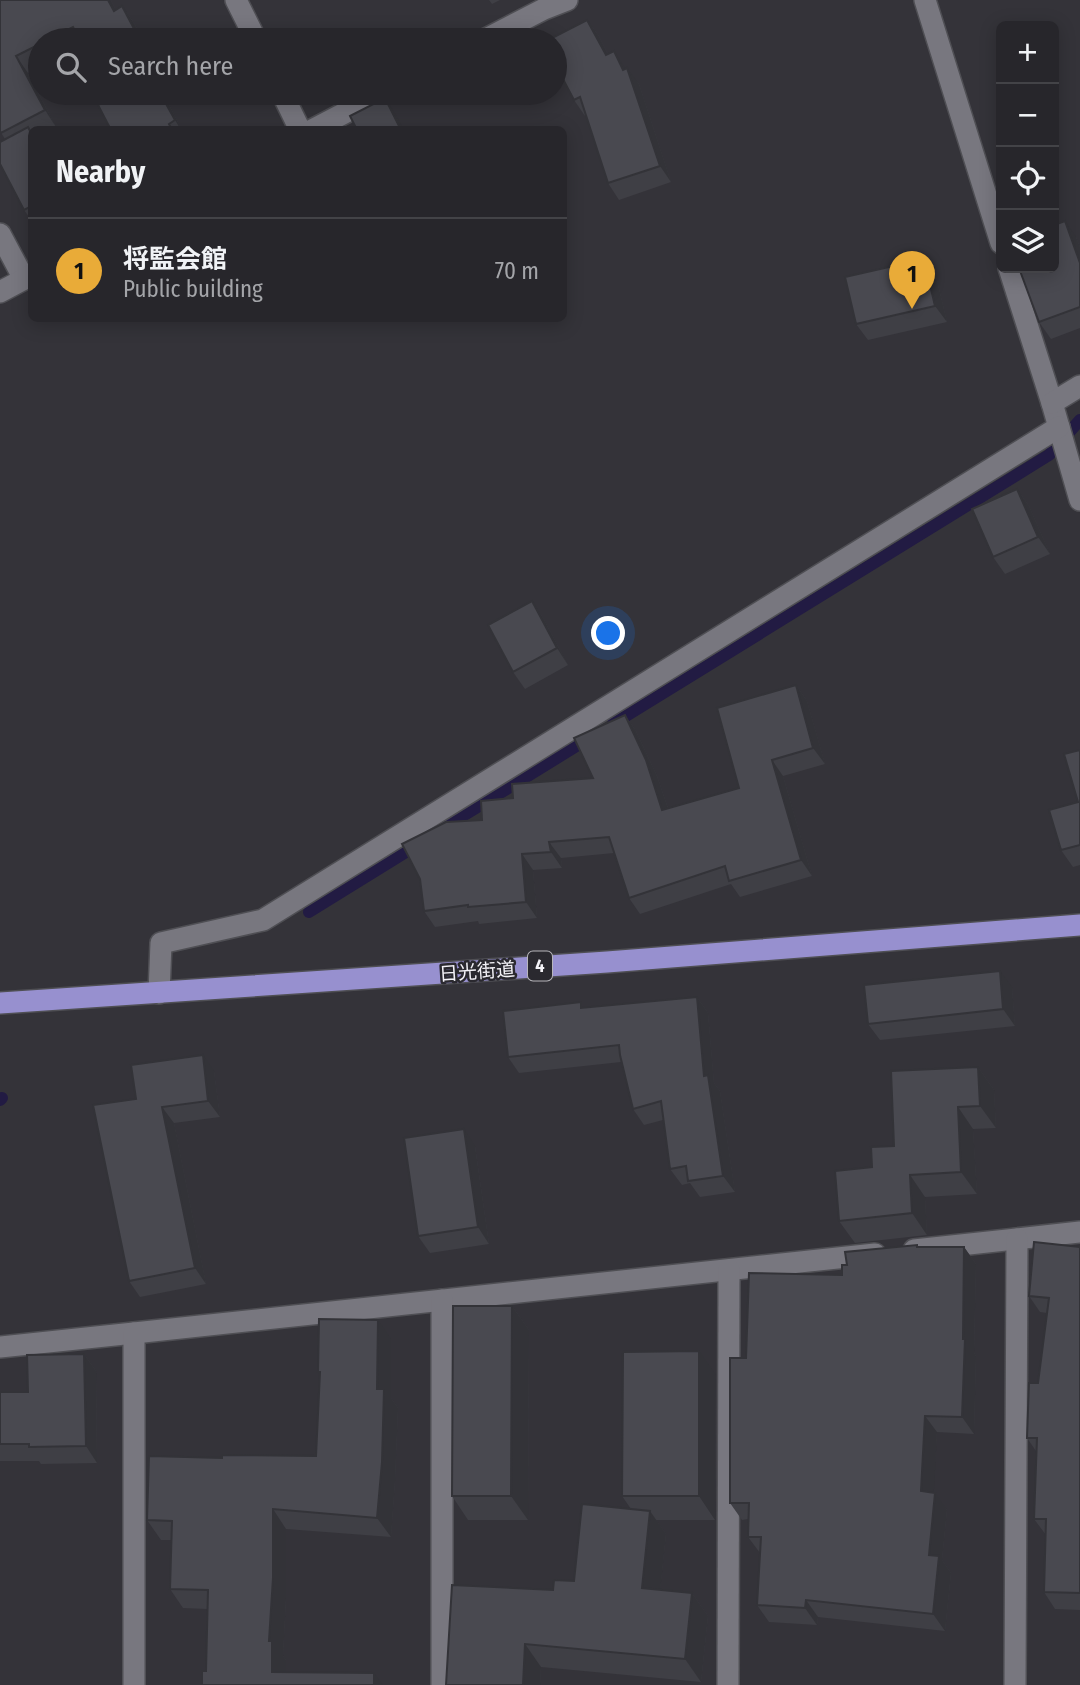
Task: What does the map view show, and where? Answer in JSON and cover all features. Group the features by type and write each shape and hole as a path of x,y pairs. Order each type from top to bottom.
{"highway":[{"name":"日光街道","path":"0,1003 607,962 1080,925"}],"street":[{"path":"236,0 250,28"},
{"path":"507,28 567,0"},
{"path":"925,0 996,227"},
{"path":"288,105 298,126"},
{"path":"320,126 360,105"},
{"path":"0,234 28,277 0,292"},
{"path":"1011,273 1080,500"},
{"path":"1052,403 1080,386"},
{"path":"159,993 161,943 263,920 1059,427"},
{"path":"0,1347 1080,1232"},
{"path":"1015,1685 1017,1239"},
{"path":"728,1685 729,1270"},
{"path":"442,1300 442,1685"},
{"path":"134,1333 134,1685"}],"building":[{"path":"0,0 108,0 114,11 122,6 134,28 28,28 28,50 16,56 28,78 28,105 42,105 45,110 1,133"},
{"path":"587,20 606,55 614,51 623,70 627,68 660,166 608,183 580,97 574,100 567,87 567,30"},
{"path":"98,105 167,105 175,120 170,126 109,126"},
{"path":"371,105 388,105 399,126 355,126 350,116"},
{"path":"28,127 28,208 24,210 0,164 0,142"},
{"path":"1065,221 1080,263 1080,307 1039,322 1021,273 1059,273 1059,223"},
{"path":"924,259 935,306 856,324 845,277"},
{"path":"1017,489 1038,537 993,557 972,509"},
{"path":"532,601 557,648 513,672 488,625"},
{"path":"796,685 813,748 772,760 801,860 729,881 725,866 629,898 609,837 549,842 551,852 522,854 526,902 468,905 424,911 420,879 402,844 446,822 482,820 481,801 513,798 512,784 593,778 574,738 625,715 646,760 662,810 739,788 717,708"},
{"path":"1080,750 1080,845 1061,850 1049,810 1078,802 1064,754"},
{"path":"1000,971 1003,1009 868,1024 864,985"},
{"path":"697,997 704,1076 708,1075 723,1176 688,1181 686,1166 670,1169 661,1101 633,1109 619,1045 508,1057 503,1011 581,1002 581,1008"},
{"path":"203,1055 208,1101 162,1107 195,1268 129,1281 93,1105 136,1099 131,1065"},
{"path":"978,1067 980,1106 958,1107 961,1172 910,1175 912,1213 839,1221 835,1171 872,1167 871,1147 894,1146 891,1071"},
{"path":"464,1129 478,1227 418,1236 404,1138"},
{"path":"1034,1242 1080,1247 1080,1593 1044,1592 1046,1519 1034,1519 1037,1438 1027,1438 1029,1383 1038,1383 1049,1298 1029,1296"},
{"path":"917,1245 964,1247 962,1417 925,1416 921,1491 935,1493 929,1555 939,1556 933,1614 806,1600 805,1608 757,1605 761,1537 748,1537 749,1503 730,1503 730,1358 746,1358 749,1273 842,1275 842,1265 847,1265 845,1252"},
{"path":"453,1306 512,1306 511,1496 452,1496"},
{"path":"319,1319 378,1320 377,1389 384,1389 377,1518 273,1509 269,1641 272,1641 272,1672 374,1673 374,1685 202,1685 202,1671 206,1671 208,1590 170,1589 172,1521 147,1520 149,1456 316,1456 320,1372"},
{"path":"699,1351 699,1496 622,1496 623,1352"},
{"path":"84,1354 86,1446 29,1447 29,1444 0,1444 0,1392 28,1392 27,1355"},
{"path":"582,1504 650,1511 642,1588 692,1593 685,1659 525,1644 523,1685 446,1685 452,1585 553,1590 554,1580 574,1581"}],"waterway":[{"path":"613,724 1049,455 1080,420"},
{"path":"440,830 591,737"},
{"path":"309,912 419,844"}],"place":[{"name":"将監会館","path":"912,309"}]}
